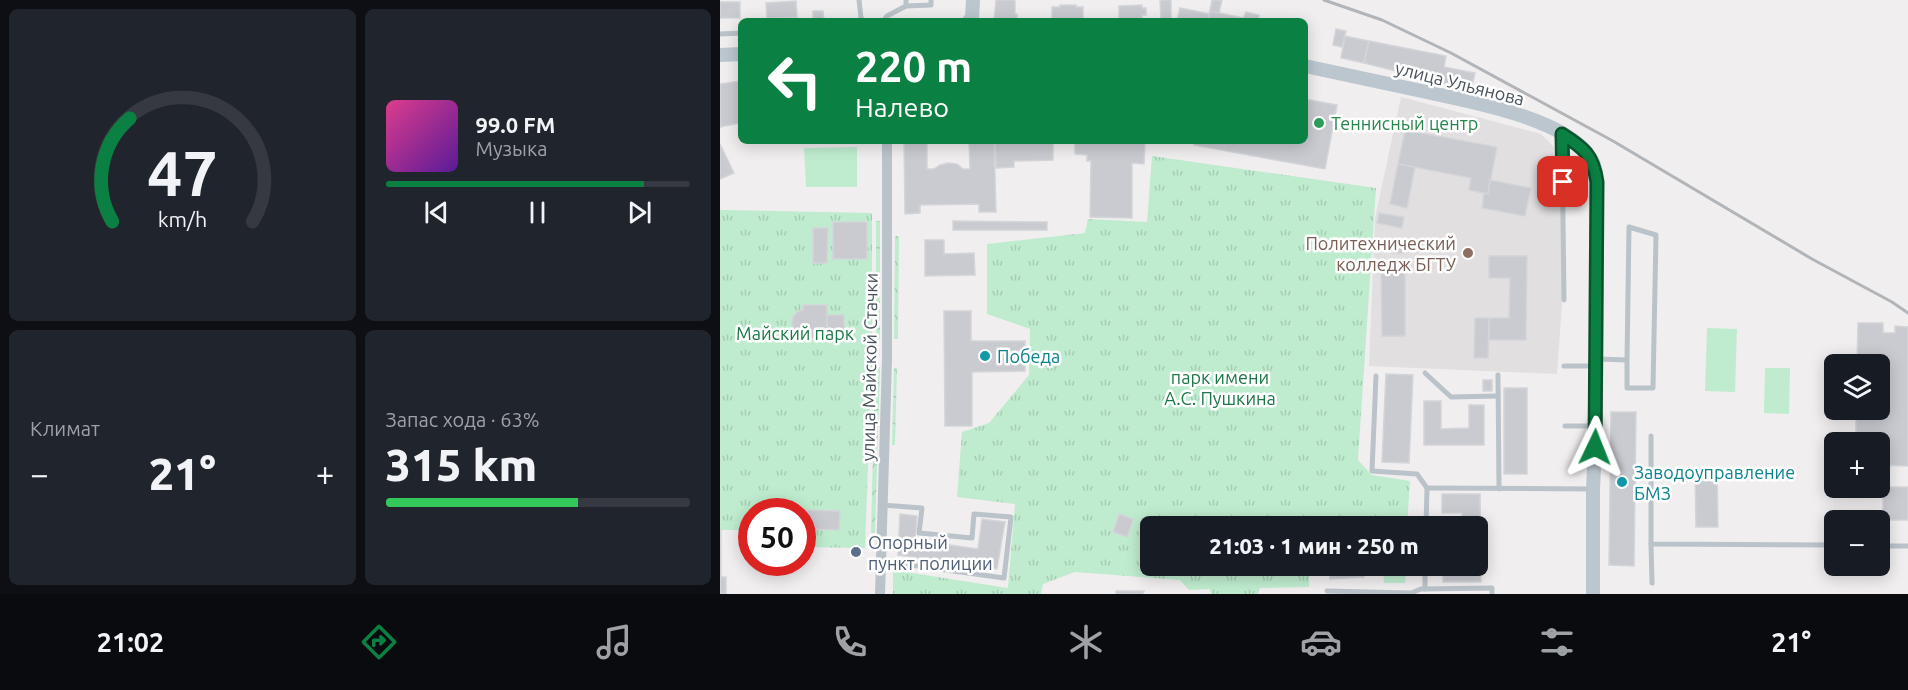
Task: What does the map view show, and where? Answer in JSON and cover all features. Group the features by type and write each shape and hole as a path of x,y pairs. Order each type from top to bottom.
{"main road":[{"path":"971,18 973,0"},
{"path":"720,55 738,54"},
{"name":"улица Ульянова","path":"1308,67 1509,111 1562,134 1579,145 1590,156 1596,172 1597,197 1593,594"}],"street":[{"name":"улица Майской Стачки","path":"880,594 887,347 887,144"}],"lane":[{"path":"859,0 861,18"},
{"path":"885,18 906,3 931,5 931,0"},
{"path":"720,34 738,33"},
{"path":"1562,134 1564,300"},
{"path":"1629,226 1656,235 1653,387 1627,388 1628,360 1629,226"},
{"path":"1564,366 1628,360"},
{"path":"1425,373 1451,397 1498,396"},
{"path":"1498,375 1498,489"},
{"path":"1376,376 1372,471 1417,474 1427,488 1426,516"},
{"path":"1564,426 1596,426"},
{"path":"1650,436 1652,583"},
{"path":"1427,488 1593,489"},
{"path":"881,561 1004,578 1011,517 974,514 972,538 919,533 922,508 882,505"},
{"path":"1651,544 1824,545"},
{"path":"1890,546 1908,546"},
{"path":"1425,576 1425,589"},
{"path":"1327,591 1411,593 1425,589 1492,588 1492,594"}],"shaded area":[{"name":"Политехнический колледж БГТУ","path":"1401,97 1541,134 1562,155 1564,197 1562,304 1557,374 1369,366 1375,218"}],"green space":[{"path":"857,147 857,187 806,187 804,148"},
{"name":"парк имени А.С. Пушкина","path":"1152,156 1376,188 1358,460 1372,475 1410,481 1408,516 1140,516 1140,576 1309,576 1309,587 1260,588 1258,594 1211,594 1210,589 1189,590 1180,580 1075,572 1043,584 1041,594 893,594 893,570 1008,588 1015,504 957,497 962,432 989,423 1029,375 1030,329 987,314 987,244 1085,233 1088,219 1147,222"},
{"name":"Майский парк","path":"720,210 872,213 872,357 865,548 816,547 816,498 738,498 738,530 720,530"},
{"path":"876,221 880,221 880,339 876,339"},
{"path":"895,236 899,236 898,339 894,339"},
{"path":"1707,328 1737,329 1735,392 1705,391"},
{"path":"875,367 880,367 875,533 871,533"},
{"path":"894,368 897,368 895,445 892,445"},
{"path":"1765,368 1790,368 1789,414 1764,413"},
{"path":"1384,576 1405,576 1405,583 1384,583"}],"building":[{"path":"996,0 1015,0 1017,18 994,18"},
{"path":"1160,0 1171,0 1171,18 1161,18"},
{"path":"1212,0 1222,0 1219,13 1210,11"},
{"path":"796,1 797,17 767,18 766,3"},
{"path":"720,2 740,2 740,18 720,18"},
{"path":"1060,5 1076,5 1076,7 1083,7 1083,18 1052,18 1052,7 1060,7"},
{"path":"1142,5 1142,8 1146,8 1146,15 1142,15 1142,18 1119,18 1119,6"},
{"path":"1180,8 1210,14 1209,18 1178,18"},
{"path":"813,11 823,11 824,18 813,18"},
{"path":"1210,11 1243,18 1209,18"},
{"path":"1246,12 1259,15 1258,18 1243,18"},
{"path":"1336,29 1346,31 1342,47 1333,45"},
{"path":"1345,36 1369,41 1364,63 1341,58"},
{"path":"1369,41 1446,56 1444,67 1475,73 1471,90 1364,63"},
{"path":"738,81 738,124 720,127 720,84"},
{"name":"Теннисный центр","path":"1308,100 1337,105 1325,169 1194,145 1308,144"},
{"path":"1405,130 1497,147 1488,194 1469,190 1471,178 1398,164"},
{"path":"720,144 734,173 720,179"},
{"path":"904,144 927,144 927,169 934,169 948,163 957,164 963,169 970,169 969,144 994,144 996,212 979,212 979,204 920,205 920,213 905,214"},
{"path":"995,144 1053,144 1053,160 1014,161 1014,167 996,168"},
{"path":"1075,144 1145,144 1144,164 1132,163 1132,218 1090,217 1091,161 1087,161 1087,155 1075,154"},
{"path":"1398,164 1415,167 1407,208 1390,204"},
{"path":"1490,180 1531,188 1525,216 1482,208 1484,193 1488,194"},
{"path":"1379,213 1404,217 1402,228 1377,223"},
{"path":"953,221 1047,222 1047,230 953,230"},
{"path":"833,222 867,222 867,259 833,259"},
{"path":"813,228 828,228 827,263 813,263"},
{"path":"925,240 944,240 944,254 974,253 975,275 925,276"},
{"path":"1393,245 1402,245 1403,253 1394,253"},
{"path":"1489,256 1527,256 1526,340 1489,340 1489,318 1509,318 1510,278 1489,278"},
{"path":"1381,270 1405,270 1405,336 1382,336"},
{"path":"803,305 827,305 827,338 802,338 802,333 794,328 793,317 797,312 803,310"},
{"name":"Победа","path":"944,311 971,311 971,341 1025,341 1025,371 972,372 972,426 945,426"},
{"path":"827,315 844,315 844,338 827,338"},
{"path":"1475,318 1489,318 1488,358 1474,358"},
{"path":"1858,323 1883,323 1883,333 1895,333 1895,326 1908,327 1908,466 1890,465 1890,432 1856,432 1856,420 1890,420 1890,354 1857,354"},
{"path":"1386,374 1413,375 1409,463 1382,462"},
{"path":"1483,380 1492,380 1492,391 1483,391"},
{"path":"1504,388 1527,388 1527,474 1504,474"},
{"path":"1424,401 1441,401 1441,429 1469,428 1469,405 1484,405 1484,445 1424,445"},
{"name":"Заводоуправление БМЗ","path":"1611,412 1636,412 1634,566 1609,565"},
{"path":"1695,471 1717,471 1718,527 1696,527"},
{"path":"1890,487 1908,487 1908,520 1890,520 1890,510 1883,510 1883,498 1890,498"},
{"path":"1442,494 1480,494 1480,516 1442,513"},
{"path":"816,510 840,511 839,530 816,529"},
{"path":"900,514 917,516 915,540 978,549 982,519 1005,522 997,569 898,555"},
{"path":"1119,514 1133,519 1127,537 1113,532"},
{"path":"721,528 721,577 726,577 726,594 720,594"},
{"path":"1330,576 1364,577 1330,579"},
{"path":"1443,576 1481,576 1481,582 1443,582"},
{"path":"1116,591 1144,591 1143,594 1116,594"}],"railway":[{"path":"1324,0 1382,20 1451,53 1613,141 1908,313"}],"place":[{"name":"Теннисный центр","path":"1319,123"},
{"name":"Политехнический колледж БГТУ","path":"1468,253"},
{"name":"Победа","path":"985,356"},
{"name":"Заводоуправление БМЗ","path":"1622,482"},
{"name":"Опорный пункт полиции","path":"856,552"}],"route":[{"path":"1563,182 1562,134 1579,145 1590,156 1596,172 1595,447"}]}
